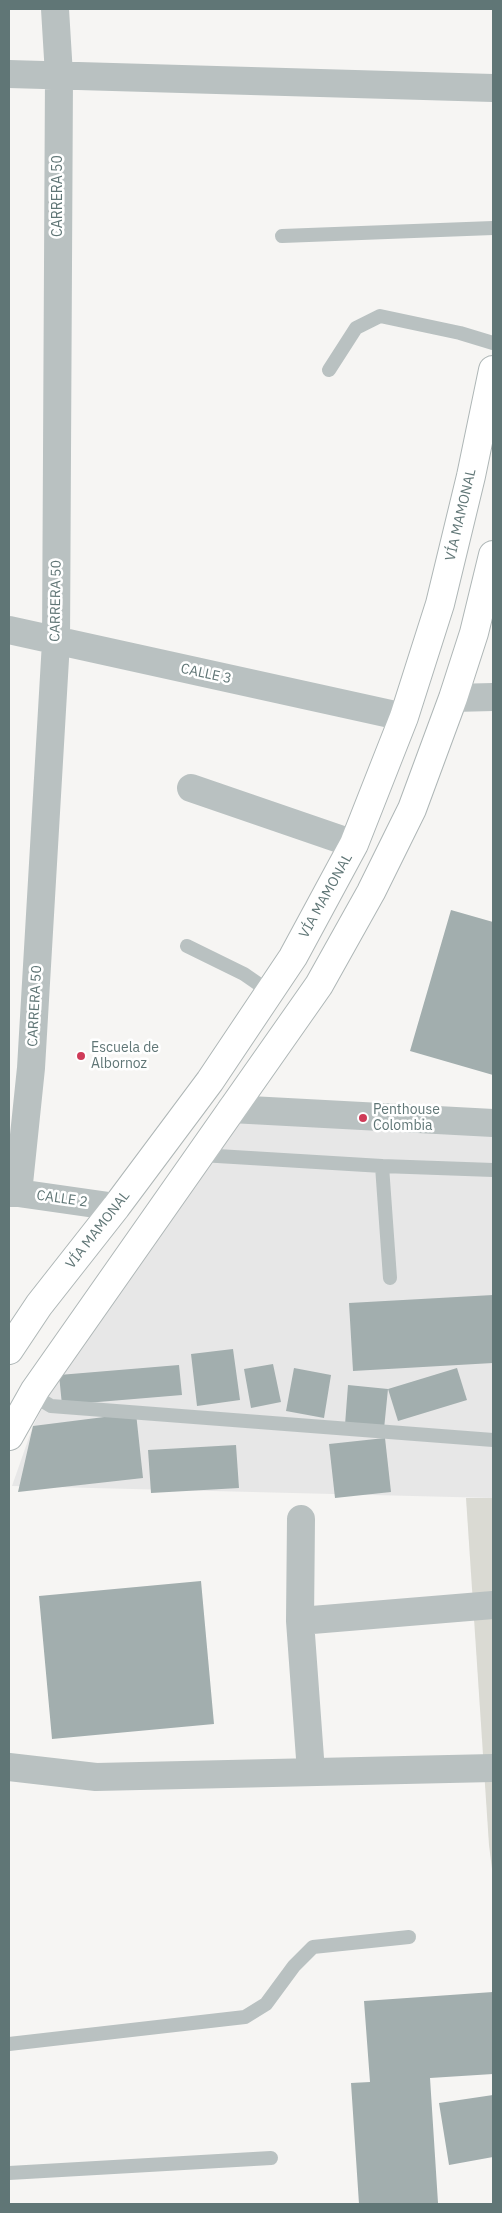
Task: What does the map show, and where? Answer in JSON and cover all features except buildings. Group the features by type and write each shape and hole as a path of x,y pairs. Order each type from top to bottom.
{"main road":[{"name":"VÍA MAMONAL","path":"9,1350 39,1305 116,1207 210,1081 293,957 354,844 404,717 440,604 493,370"},
{"path":"9,1436 35,1390 318,985 371,892 412,809 474,633 493,555"}],"street":[{"name":"CARRERA 50","path":"13,1193 31,1068 56,642 59,75 55,9"},
{"path":"9,74 493,88"},
{"name":"CALLE 3","path":"9,630 56,642 404,717"},
{"path":"452,698 493,697"},
{"path":"191,788 354,844"},
{"path":"231,1110 493,1123"},
{"name":"CALLE 2","path":"13,1193 116,1207"},
{"path":"301,1519 300,1621 311,1772"},
{"path":"300,1621 493,1605"},
{"path":"9,1767 96,1777 493,1768"}],"lane":[{"path":"282,236 493,228"},
{"path":"329,370 356,328 380,316 460,333 493,343"},
{"path":"187,946 244,974 270,992"},
{"path":"201,1155 382,1166 493,1170"},
{"path":"382,1166 390,1278"},
{"path":"35,1390 41,1400 51,1406 493,1440"},
{"path":"9,2044 245,2017 266,2004 294,1966 314,1947 409,1936"},
{"path":"9,2173 272,2158"}],"shaded area":[{"path":"248,1103 493,1114 493,1498 12,1486 33,1426 58,1376"},
{"path":"466,1498 493,1498 493,1877 489,1845"}],"place":[{"name":"Escuela de Albornoz","path":"81,1056"},
{"name":"Penthouse Colombia","path":"363,1118"}]}
